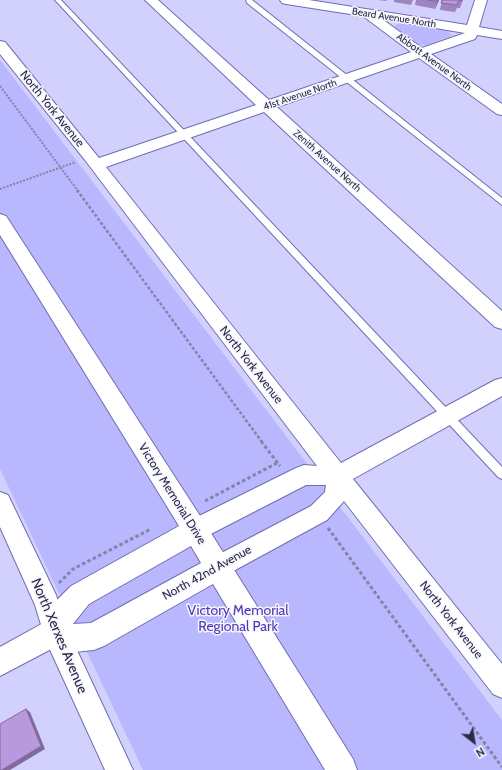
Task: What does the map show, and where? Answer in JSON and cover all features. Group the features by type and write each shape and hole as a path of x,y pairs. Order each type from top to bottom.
{"street":[{"name":"Zenith Avenue North","path":"152,0 502,322"},
{"name":"Beard Avenue North","path":"286,0 502,35"},
{"path":"472,30 481,0"},
{"name":"Abbott Avenue North","path":"366,13 502,111"},
{"name":"41st Avenue North","path":"93,162 105,161 267,107 470,36 472,30"},
{"name":"North York Avenue","path":"0,44 502,685"},
{"name":"Victory Memorial Drive","path":"0,220 195,530 342,770"},
{"path":"0,662 55,632 66,610 80,595 195,530 304,475 338,476 502,386"},
{"name":"North 42nd Avenue","path":"55,632 74,638 94,636 319,513 334,496 338,476"},
{"name":"North Xerxes Avenue","path":"0,502 47,604 55,632 119,770"}],"lane":[{"path":"58,0 502,474"},
{"path":"249,0 248,2 502,202"}],"path":[{"path":"0,86 277,463"},
{"path":"0,189 60,168 93,162"},
{"path":"330,532 426,661 502,767"}],"green space":[{"path":"399,23 447,31 452,35 427,45 420,45 395,28 394,26"},
{"name":"Victory Memorial Regional Park","path":"0,60 502,720 502,770 143,770 0,469"}],"building":[{"path":"442,0 462,1 458,1 457,5 441,3"},
{"path":"26,709 41,746 0,770 0,724"}]}
